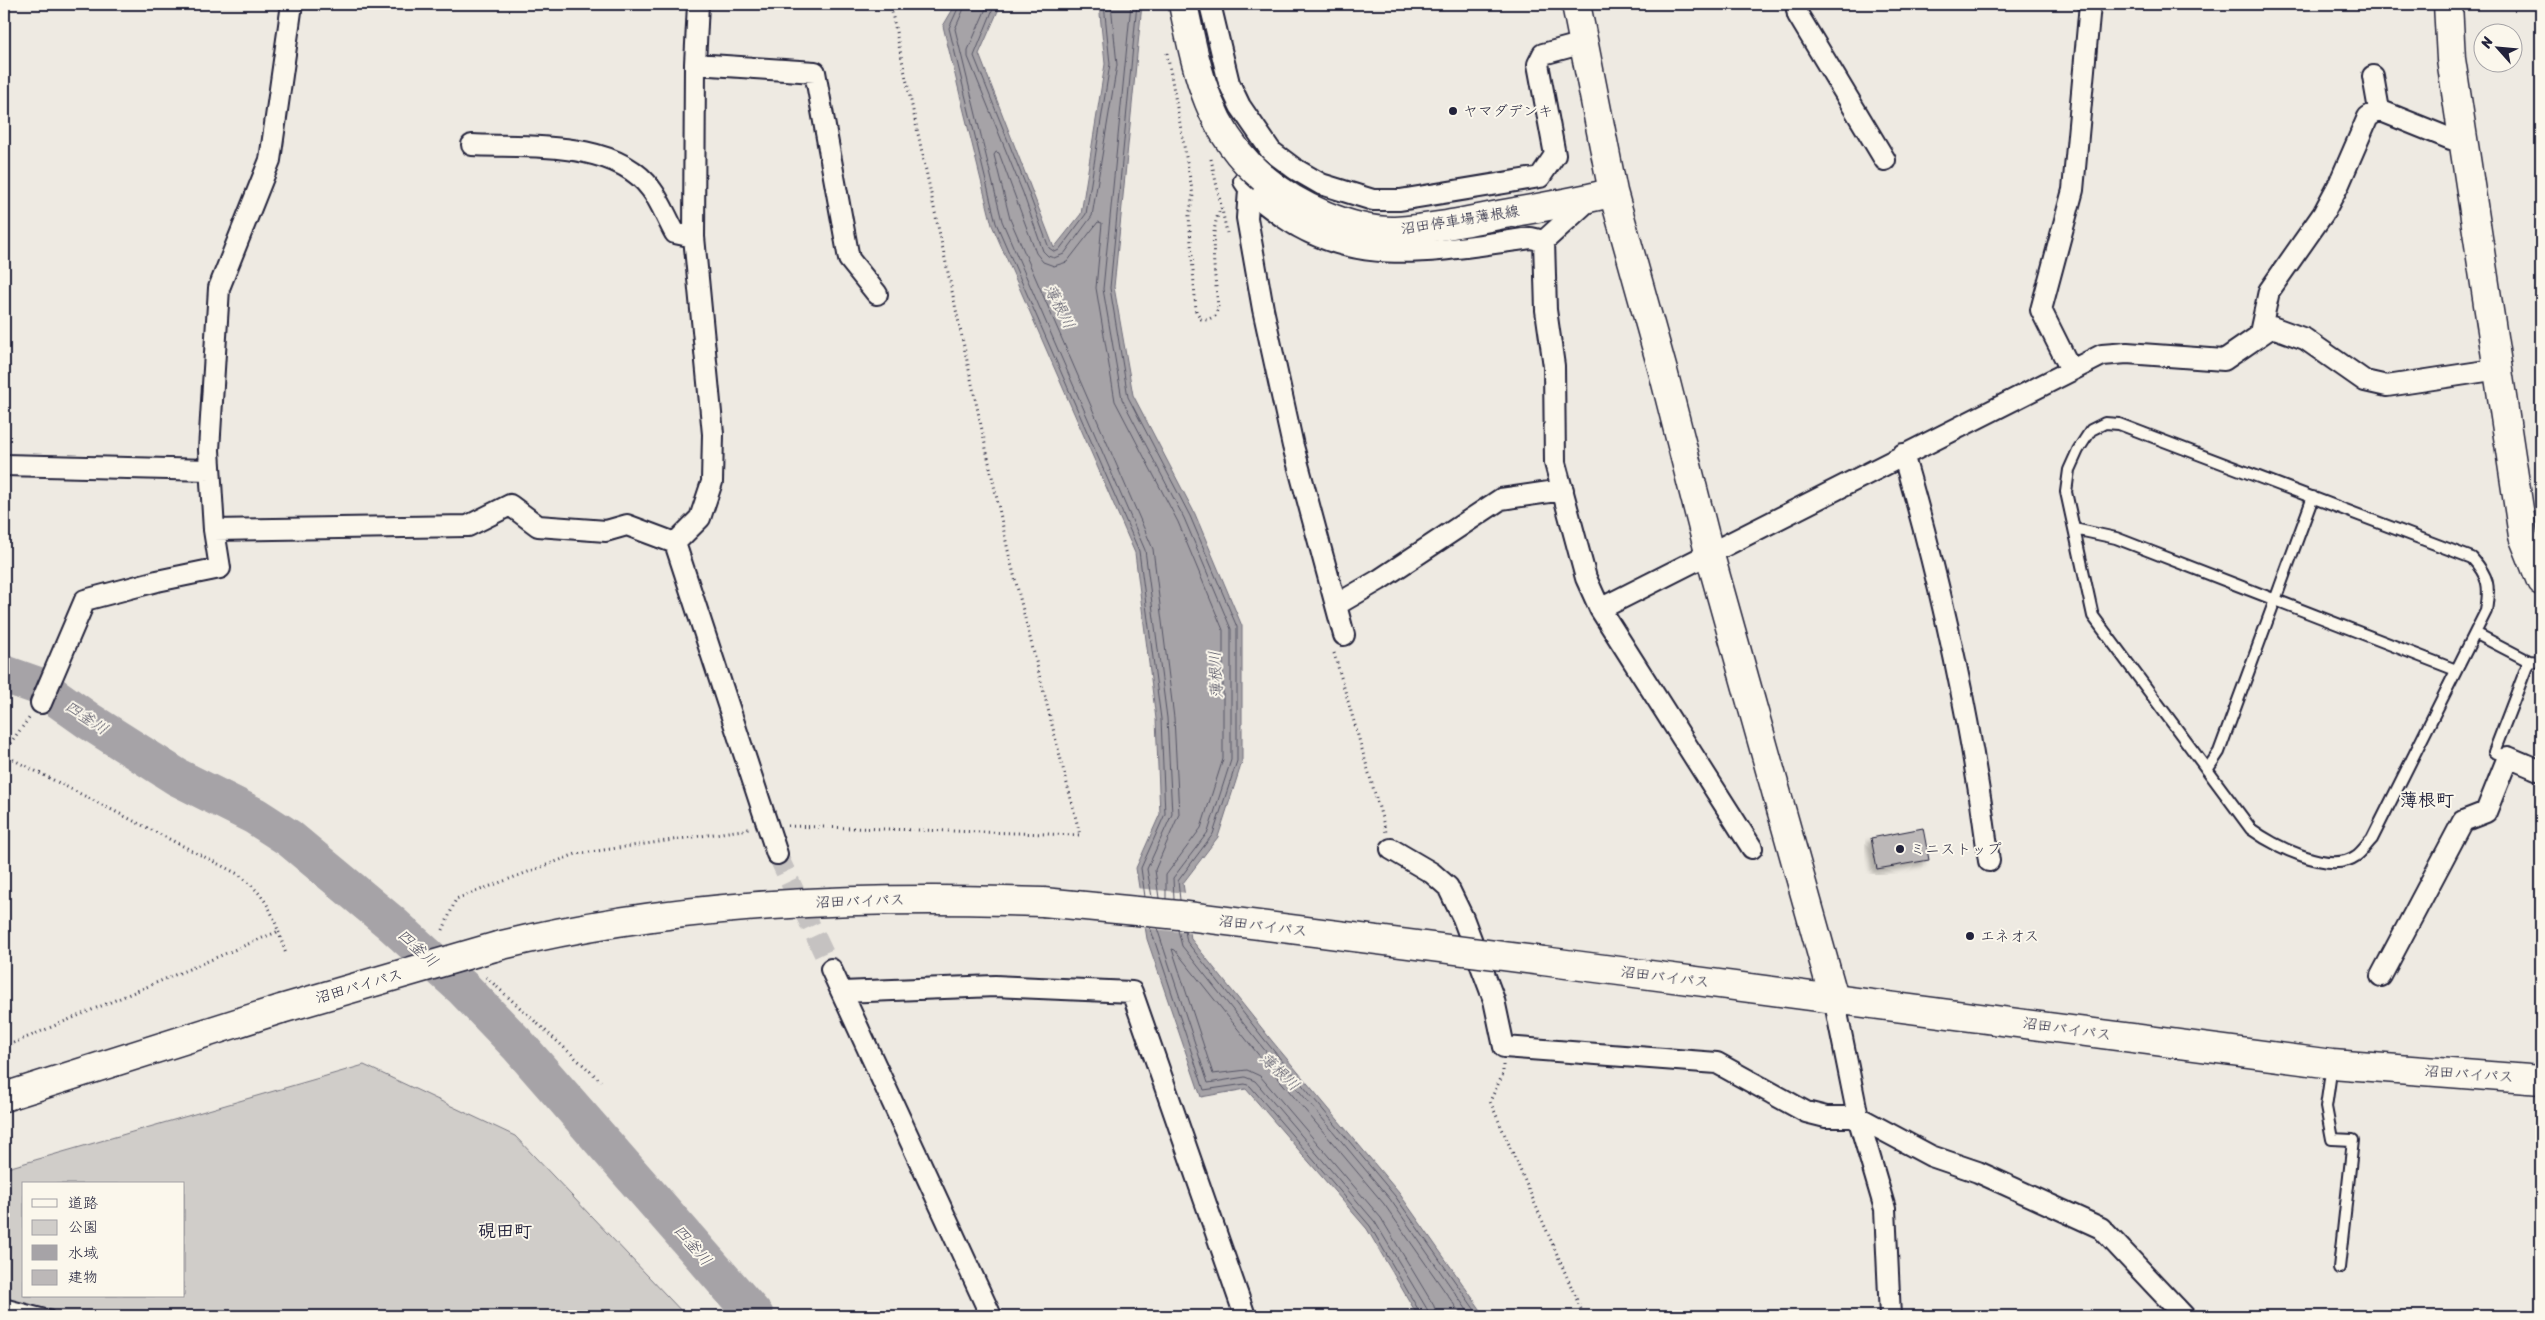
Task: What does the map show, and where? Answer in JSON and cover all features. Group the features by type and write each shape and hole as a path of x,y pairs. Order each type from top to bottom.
{"main road":[{"name":"沼田停車場薄根線","path":"1184,4 1198,74 1213,114 1256,184 1350,223 1393,231 1430,228 1602,195"},
{"path":"1576,4 1584,43 1602,195 1663,371 1709,552 1834,998"},
{"path":"2448,4 2451,59 2499,369 2541,581"},
{"name":"沼田バイパス","path":"4,1097 281,1009 498,946 564,930 684,912 773,904 878,900 1043,902 1179,915 1834,998 2332,1064 2541,1080"}],"street":[{"path":"41,703 85,600 157,581 220,568 214,530 209,450 219,288 270,160 292,4"},
{"path":"674,543 700,518 712,482 713,434 694,237 695,64 698,4"},
{"path":"1210,4 1229,83 1240,106 1271,151 1295,169 1321,184 1373,200 1400,200 1540,177 1555,155 1538,64 1543,54 1584,43"},
{"path":"1796,4 1798,15 1885,160"},
{"path":"2071,370 2041,310 2073,190 2090,4"},
{"path":"695,64 815,72 849,259 877,294"},
{"path":"2373,76 2379,110"},
{"path":"1240,106 1243,179 1256,184 1296,226 1321,238 1377,253 1413,254 1531,238 1544,241"},
{"path":"2260,332 2269,291 2323,214 2340,184 2368,117 2379,110"},
{"path":"2379,110 2451,139 2464,141"},
{"path":"472,145 585,150 625,165 651,188 675,233 694,237"},
{"path":"1256,184 1247,218 1263,310 1293,446 1344,635"},
{"path":"1544,241 1602,195"},
{"path":"1544,241 1546,310 1554,366 1555,463 1586,578 1600,609 1752,848"},
{"path":"1600,609 1709,552 2102,355 2127,353 2224,360 2260,332 2272,327 2304,339 2365,381 2387,386 2499,369"},
{"path":"1903,454 1924,528 1967,725 1990,861"},
{"path":"4,465 210,470"},
{"path":"1336,605 1379,580 1500,499 1563,490"},
{"path":"214,530 468,526 510,506 538,526 606,531 627,525 674,543"},
{"path":"674,543 777,854"},
{"path":"2381,976 2462,821 2486,812 2508,757 2541,771"},
{"path":"1391,849 1432,873 1448,887 1463,918 1494,1000 1504,1047 1717,1063 1806,1112 1826,1117 1858,1117 1931,1156 1978,1172 2101,1228 2184,1316"},
{"path":"832,969 991,1316"},
{"path":"842,992 995,986 1132,992 1245,1316"},
{"path":"1834,998 1858,1117 1885,1208 1890,1316"}],"lane":[{"path":"2104,423 2119,424 2472,558 2485,572 2490,590 2486,611 2372,839 2356,857 2341,861 2319,860 2266,840 2251,829 2093,616 2074,530 2066,492 2068,470 2091,430 2104,423"},
{"path":"2207,770 2219,752 2313,497"},
{"path":"2074,530 2116,538 2456,670"},
{"path":"2475,633 2529,661 2541,662"},
{"path":"2508,757 2494,752 2529,661"},
{"path":"2332,1064 2326,1107 2332,1138 2353,1140 2338,1268"},
{"path":"4,1304 49,1316"}],"path":[{"path":"443,930 456,898 576,854 769,826 1080,835 1009,555 890,4"},
{"path":"1166,46 1193,195 1189,216 1196,311 1201,319 1207,320 1215,316 1218,308 1214,236 1215,219 1222,208"},
{"path":"41,703 4,753 238,874 257,888 271,910 286,954"},
{"path":"4,1047 278,931"},
{"path":"486,977 601,1081"},
{"path":"1504,1047 1503,1074 1490,1101 1584,1316"}],"green space":[{"path":"364,1065 515,1136 686,1316 4,1316 4,1169"}],"water":[{"name":"薄根川","path":"956,4 1001,4 979,54 1054,248 1081,214 1105,64 1099,4 1142,4 1114,287 1133,395 1195,514 1242,626 1242,762 1218,837 1183,883 1191,939 1272,1041 1399,1193 1485,1316 1418,1316 1367,1229 1246,1089 1201,1097 1147,939 1136,868 1160,814 1156,719 1135,553 992,225 943,26"}],"pier":[{"path":"1136,888 1187,893 1192,933 1143,928"}],"building":[{"name":"ミニストップ","path":"1923,828 1929,860 1877,869 1871,838"}],"waterway":[{"name":"四釜川","path":"4,674 41,687 89,721 177,777 255,816 289,838 390,922 464,989 518,1045 755,1316"}],"tunnel":[{"path":"777,854 831,969"}],"place":[{"name":"ヤマダデンキ","path":"1453,111"},
{"name":"ミニストップ","path":"1900,849"},
{"name":"エネオス","path":"1970,936"}],"district":[{"name":"薄根町","path":"2427,800"},
{"name":"硯田町","path":"505,1231"}]}
